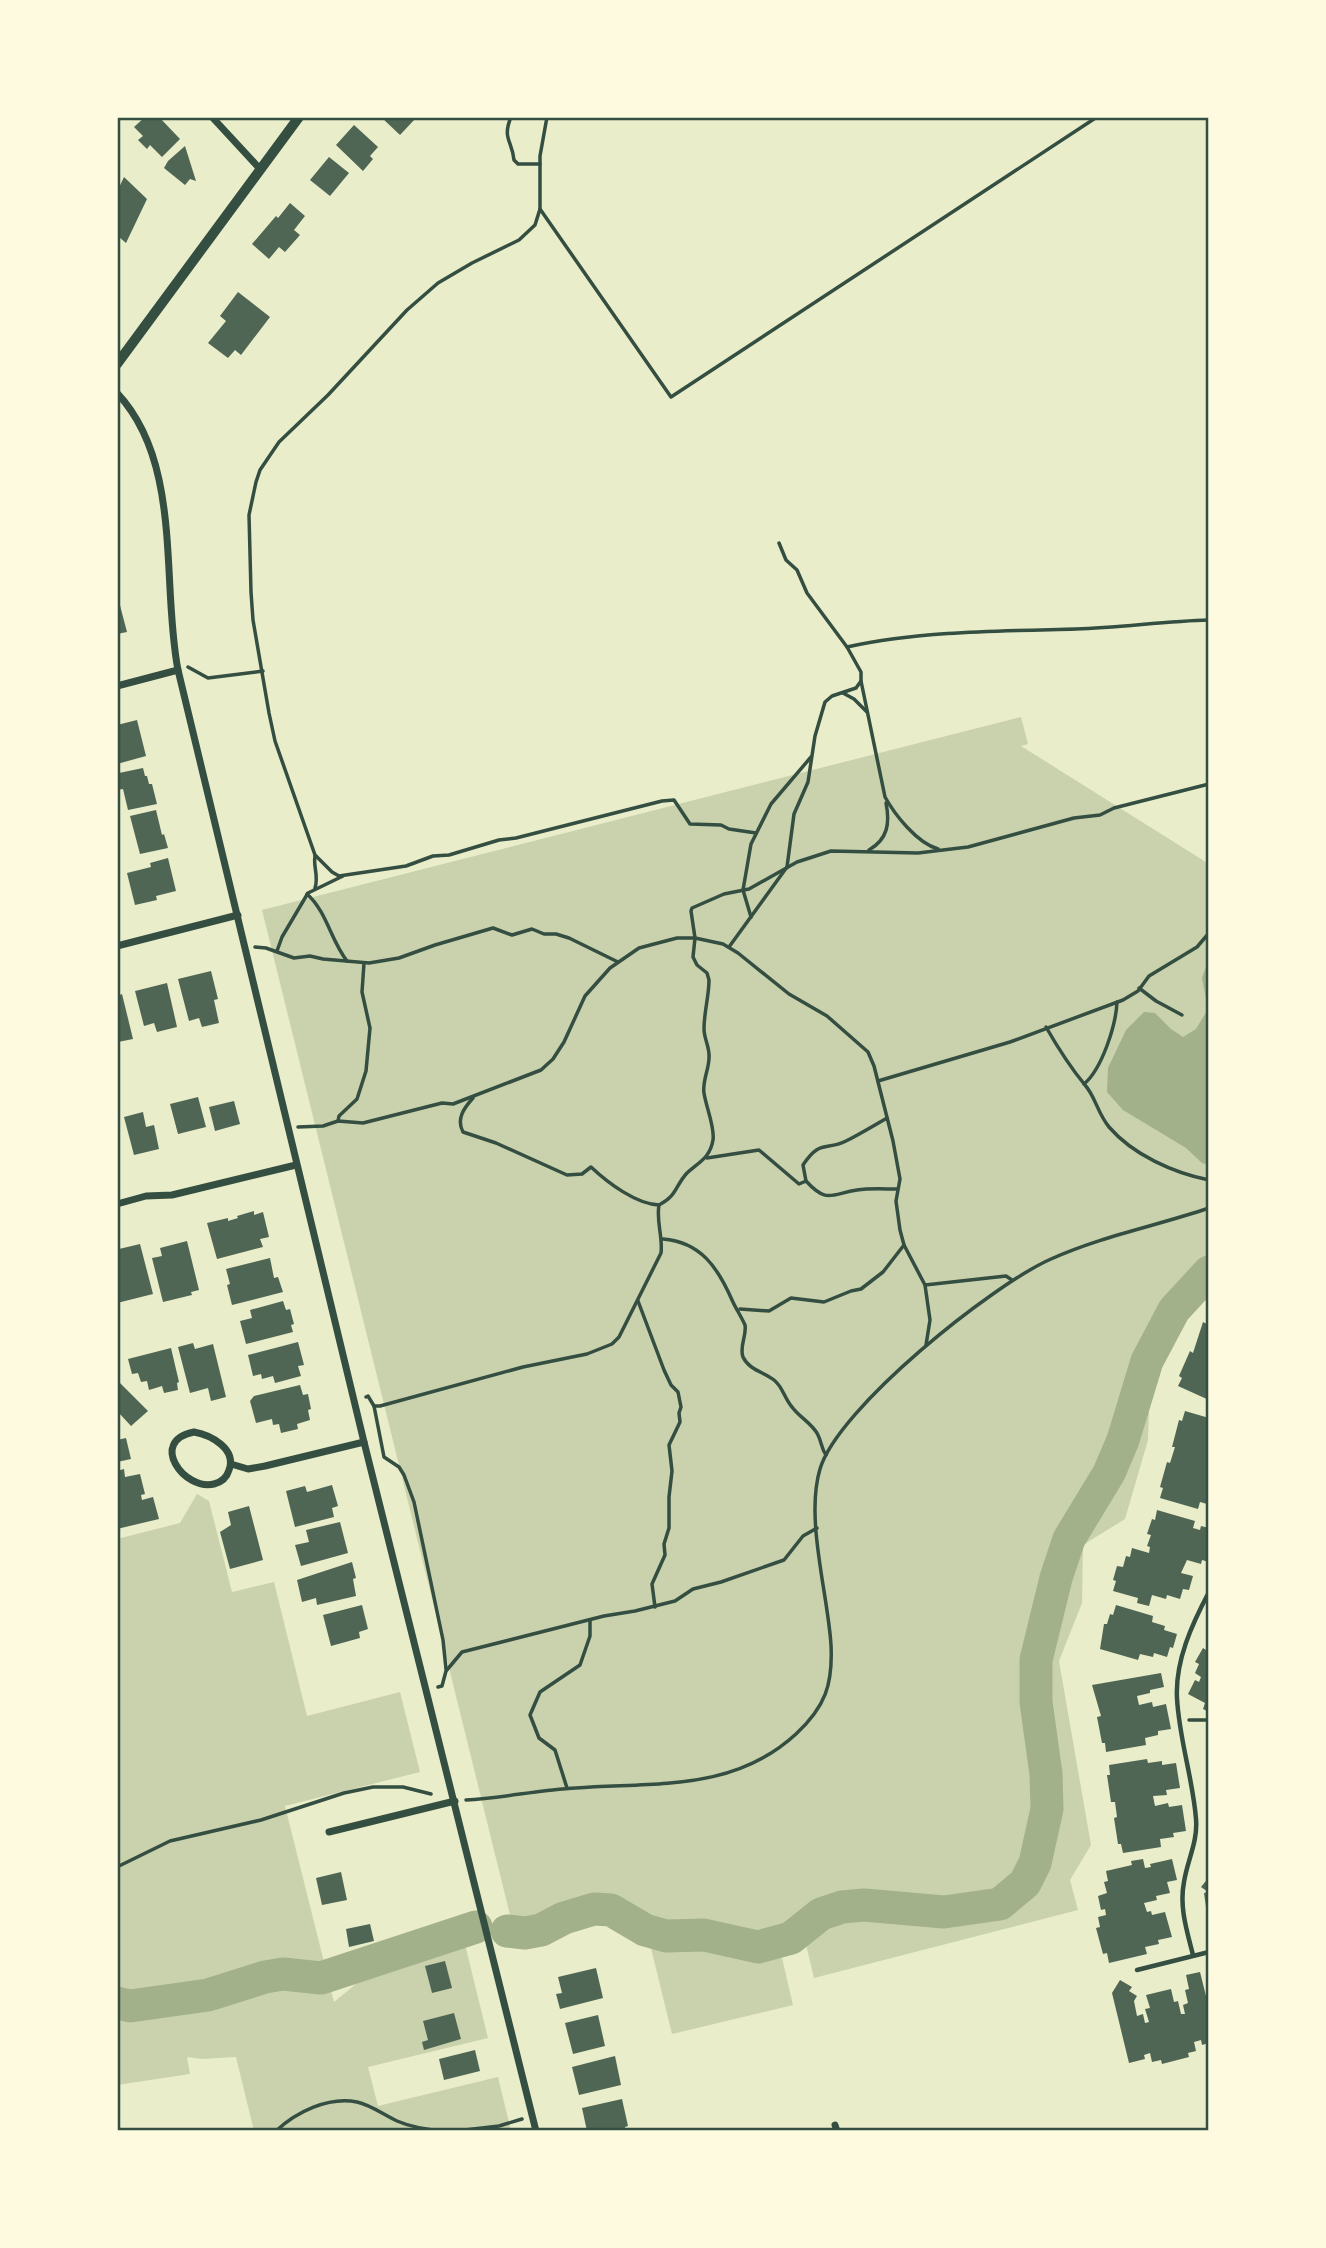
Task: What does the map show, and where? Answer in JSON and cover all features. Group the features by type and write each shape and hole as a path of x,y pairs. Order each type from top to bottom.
{"street":[{"path":"212,117 260,169"},
{"path":"117,364 299,117"},
{"path":"117,393 126,402 143,434 161,485 166,514 170,615 178,670 296,1165 536,2131"},
{"path":"117,686 178,670"},
{"path":"117,946 238,915"},
{"path":"117,1204 146,1196 172,1195 296,1165"},
{"path":"185,1433 203,1433 222,1445 229,1454 231,1464 228,1475 220,1482 209,1485 180,1471 174,1464 173,1447 177,1439 185,1433"},
{"path":"231,1464 248,1469 364,1442"},
{"path":"328,1832 455,1801"}],"lane":[{"path":"1193,1955 1184,1921 1182,1899 1184,1881 1195,1843 1196,1821 1177,1698 1182,1657 1198,1613 1209,1592"},
{"path":"1137,1970 1209,1952"}],"path":[{"path":"511,117 506,139 513,150 514,160 522,164 540,164"},
{"path":"547,117 540,164 540,209 535,225 519,240 439,283 407,310 328,395 279,442 260,470 249,515 253,620 275,741 315,855 332,872 344,876 406,866 433,856 449,855 499,840 662,801 674,800 690,824 695,826 721,825 729,829 756,833"},
{"path":"540,209 671,397 1097,117"},
{"path":"779,543 786,560 797,570 807,593 847,647 861,672 888,812 886,834 868,851"},
{"path":"847,647 941,635 1106,628 1209,620"},
{"path":"178,670 190,667 208,678 263,671"},
{"path":"729,947 787,867 794,814 808,782 818,724 825,702 841,692 856,688 861,681"},
{"path":"841,692 854,699 868,714"},
{"path":"751,917 743,890 751,844 771,804 812,756"},
{"path":"707,1158 714,1129 704,1093 709,1053 704,1030 709,980 707,973 697,965 693,957 695,938 692,908 724,894 743,890 814,855 831,851 918,853 968,847 1074,818 1100,816 1114,808 1209,784"},
{"path":"885,797 891,808 916,834 931,847 940,850"},
{"path":"315,855 315,888"},
{"path":"277,951 307,894 344,876"},
{"path":"307,894 318,905 331,936 349,962"},
{"path":"246,948 258,946 294,958 310,956 364,963 399,958 493,928 512,935 532,929 544,934 556,934 618,962"},
{"path":"878,1081 1010,1042 1132,996 1144,980 1197,947 1209,933"},
{"path":"289,1128 323,1126 338,1121 363,1123 442,1103 453,1104 541,1070 565,1042 585,996 618,962 639,948 677,938 695,938 723,944 789,994 827,1016 868,1052 878,1081 900,1179 896,1201 904,1245 925,1284 930,1320 926,1347"},
{"path":"338,1121 339,1116 357,1100 366,1071 370,1028 362,992 364,963"},
{"path":"1139,988 1156,1002 1182,1015"},
{"path":"1084,1084 1095,1074 1118,1002"},
{"path":"1046,1027 1062,1055 1084,1084 1097,1109 1120,1138 1173,1169 1209,1180"},
{"path":"477,1095 466,1106 460,1119 463,1132 496,1143 567,1175 582,1174 591,1167 650,1205 659,1205 675,1195 688,1172 707,1158 759,1150 799,1184 806,1181"},
{"path":"887,1118 843,1143 827,1145 811,1153 803,1165 806,1181 816,1193 831,1198 856,1190 898,1189"},
{"path":"374,1406 425,1395 451,1385 601,1349 612,1344 620,1337 655,1266 663,1239 658,1223 659,1205"},
{"path":"117,1867 170,1841 261,1820 344,1793 373,1787 403,1787 455,1801 567,1788 695,1780 744,1769 788,1742 814,1718 824,1701 830,1680 831,1645 817,1528 816,1489 826,1455 866,1403 926,1347 1028,1270 1085,1245 1209,1208"},
{"path":"663,1239 682,1243 702,1252 721,1275 738,1309 746,1333 743,1357 752,1368 773,1379 783,1390 789,1405 819,1436 821,1448 826,1455"},
{"path":"738,1309 769,1311 785,1300 799,1298 824,1302 861,1289 883,1272 904,1245"},
{"path":"925,1284 1006,1276 1013,1281"},
{"path":"638,1300 664,1370 671,1385 678,1392 681,1407 680,1422 669,1444 672,1471 669,1528 664,1544 665,1555 652,1584 655,1606"},
{"path":"354,1401 368,1396 374,1406 384,1457 399,1467 414,1502 443,1640 446,1671 442,1686 426,1690"},
{"path":"446,1671 462,1652 675,1601 693,1589 783,1560 803,1536 817,1528"},
{"path":"567,1788 555,1750 539,1738 530,1715 540,1692 580,1665 590,1636 590,1620"},
{"path":"1180,1720 1209,1720"},
{"path":"276,2131 286,2121 304,2111 334,2102 356,2102 398,2122 423,2130 446,2131"},
{"path":"456,2131 499,2126 533,2116"}],"shaded area":[{"path":"1021,717 1028,744 1021,746 1209,864 1209,1300 1187,1299 1150,1380 1148,1440 1125,1519 1083,1545 1082,1603 1059,1661 1091,1845 1070,1880 1078,1910 814,1978 802,1928 794,1935 778,1941 793,2005 672,2034 650,1944 635,1938 612,1915 590,1915 552,1935 512,1923 262,910"},
{"path":"1209,958 1209,1165 1123,1110 1107,1092 1108,1068 1126,1030 1144,1012 1155,1013 1183,1037 1196,1029 1208,1009 1202,978"},
{"path":"197,1494 209,1501 232,1592 274,1582 307,1716 400,1692 420,1772 285,1806 334,2002 424,1928 444,1920 459,1920 488,2038 368,2067 378,2106 498,2077 511,2131 254,2131 236,2057 187,2057 190,2074 117,2085 117,1539 180,1523"}],"building":[{"path":"145,117 159,117 180,139 162,157 150,145 147,149 138,140 143,136 134,127"},
{"path":"381,117 413,117 415,119 400,135"},
{"path":"354,125 378,147 370,156 373,159 363,171 336,145"},
{"path":"185,146 196,181 190,179 185,185 164,168"},
{"path":"329,157 349,173 330,196 310,180"},
{"path":"124,177 147,199 126,243 119,237 117,240 117,192"},
{"path":"290,203 305,216 294,230 300,235 285,252 279,247 269,259 252,244"},
{"path":"238,292 270,317 241,355 235,350 228,358 208,343 226,321 220,316"},
{"path":"117,594 127,632 117,634"},
{"path":"137,720 146,756 117,764 117,725"},
{"path":"143,768 149,784 152,784 157,804 128,810 123,789 117,790 117,777 120,777 119,773"},
{"path":"156,810 168,848 140,854 130,816"},
{"path":"168,858 176,891 156,896 157,900 135,905 127,873 151,867 150,863"},
{"path":"211,971 218,999 214,1000 219,1023 202,1027 199,1018 189,1021 178,979"},
{"path":"167,983 177,1027 157,1032 154,1023 144,1026 135,991"},
{"path":"122,994 133,1039 118,1042 117,996"},
{"path":"198,1097 206,1127 178,1134 170,1104"},
{"path":"234,1101 240,1124 215,1131 209,1107"},
{"path":"143,1112 146,1127 154,1125 159,1149 134,1155 124,1117"},
{"path":"254,1211 254,1215 263,1212 269,1237 260,1239 263,1247 217,1259 207,1223 228,1218 228,1221"},
{"path":"187,1241 199,1290 191,1292 192,1295 163,1302 152,1258 162,1256 160,1248"},
{"path":"140,1244 153,1294 117,1303 117,1253 120,1253 119,1249"},
{"path":"270,1258 274,1278 278,1277 283,1292 232,1305 226,1269"},
{"path":"283,1301 286,1310 290,1309 293,1332 246,1344 240,1321 252,1318 250,1310"},
{"path":"1203,1322 1209,1325 1209,1400 1178,1386 1182,1378 1179,1376 1190,1351 1193,1353"},
{"path":"298,1342 304,1365 298,1366 301,1376 275,1383 273,1376 262,1379 261,1374 253,1376 248,1355"},
{"path":"193,1343 195,1349 213,1344 226,1397 211,1401 208,1388 190,1393 178,1347"},
{"path":"171,1348 179,1382 178,1390 164,1393 162,1386 149,1390 147,1381 141,1382 138,1373 132,1374 128,1359"},
{"path":"117,1380 148,1411 131,1426 119,1413 117,1415"},
{"path":"300,1385 303,1395 308,1394 310,1420 297,1424 298,1429 281,1433 279,1424 273,1425 272,1419 256,1423 250,1401 254,1396"},
{"path":"1185,1411 1209,1418 1209,1508 1206,1507 1207,1504 1200,1502 1198,1509 1160,1498 1163,1488 1160,1487 1167,1462 1170,1463 1175,1447 1172,1447 1179,1420 1182,1421"},
{"path":"126,1438 131,1459 117,1462 117,1440"},
{"path":"124,1469 125,1477 140,1474 145,1494 141,1495 142,1500 153,1497 159,1519 117,1529 117,1471"},
{"path":"332,1485 338,1506 332,1508 334,1517 295,1527 286,1491 305,1486 307,1492"},
{"path":"249,1506 263,1560 230,1569 220,1532 231,1525 228,1512"},
{"path":"1157,1510 1195,1521 1193,1528 1209,1528 1209,1562 1202,1560 1201,1564 1187,1560 1181,1573 1193,1576 1189,1590 1183,1589 1180,1599 1167,1595 1166,1599 1152,1595 1149,1606 1137,1603 1138,1598 1113,1591 1116,1581 1113,1580 1117,1566 1123,1567 1132,1548 1149,1553 1150,1547 1147,1546 1151,1535 1147,1534"},
{"path":"340,1522 348,1553 301,1566 295,1545 309,1542 306,1530"},
{"path":"352,1562 356,1578 353,1579 356,1596 317,1605 316,1598 302,1602 297,1580"},
{"path":"362,1605 368,1629 359,1632 360,1638 331,1646 323,1615"},
{"path":"1116,1605 1153,1616 1152,1622 1177,1634 1167,1657 1154,1653 1153,1657 1140,1654 1138,1660 1100,1649 1104,1624 1107,1624 1110,1614 1113,1615"},
{"path":"1203,1648 1209,1652 1209,1712 1203,1709 1205,1703 1188,1694 1195,1680 1199,1682 1201,1677 1195,1673 1199,1664 1195,1662"},
{"path":"1161,1673 1164,1687 1137,1696 1139,1705 1152,1702 1153,1707 1166,1704 1171,1729 1158,1731 1158,1735 1145,1738 1146,1745 1106,1752 1097,1717 1101,1716 1092,1685"},
{"path":"1147,1759 1148,1763 1162,1761 1162,1765 1176,1763 1180,1788 1166,1790 1167,1795 1153,1796 1155,1806 1168,1803 1169,1807 1182,1805 1186,1831 1173,1833 1174,1837 1160,1839 1161,1847 1123,1853 1121,1844 1118,1844 1114,1818 1117,1817 1115,1802 1111,1802 1107,1775 1110,1775 1109,1765"},
{"path":"1143,1859 1145,1868 1151,1867 1150,1864 1172,1859 1177,1880 1167,1882 1170,1893 1156,1896 1157,1900 1144,1903 1147,1912 1151,1911 1152,1915 1165,1912 1172,1937 1145,1947 1147,1954 1109,1963 1107,1953 1103,1954 1096,1928 1100,1927 1098,1917 1106,1915 1105,1909 1101,1910 1098,1896 1107,1893 1104,1882 1108,1881 1106,1871 1132,1865 1131,1861"},
{"path":"341,1872 347,1900 322,1905 316,1878"},
{"path":"1209,1877 1207,1914 1204,1893 1208,1892 1201,1887"},
{"path":"370,1924 374,1941 349,1947 346,1929"},
{"path":"445,1961 452,1988 432,1993 425,1966"},
{"path":"596,1968 603,1998 560,2009 556,1994 562,1993 558,1977"},
{"path":"1200,1972 1209,2008 1209,2043 1202,2045 1201,2040 1194,2042 1196,2051 1188,2053 1189,2057 1162,2064 1161,2060 1152,2062 1150,2053 1144,2055 1145,2059 1129,2063 1112,1993 1120,1980 1132,1987 1129,1991 1137,1996 1134,2001 1137,2016 1143,2014 1145,2023 1149,2022 1145,2009 1150,2008 1146,1995 1171,1989 1174,2002 1178,2001 1181,2014 1185,2014 1183,2005 1188,2003 1185,1990 1189,1989 1186,1975"},
{"path":"454,2013 461,2039 424,2050 422,2042 428,2040 423,2021"},
{"path":"598,2015 605,2046 573,2054 565,2023"},
{"path":"475,2050 480,2071 444,2080 439,2059"},
{"path":"615,2056 621,2085 579,2095 572,2067"},
{"path":"622,2099 628,2126 625,2129 587,2131 582,2108"}],"waterway":[{"path":"507,1931 525,1933 541,1930 564,1918 594,1909 611,1910 645,1930 666,1936 704,1935 758,1947 791,1938 821,1914 842,1907 864,1905 944,1912 1000,1904 1025,1883 1035,1863 1047,1809 1046,1774 1036,1702 1036,1660 1056,1578 1069,1539 1109,1473 1123,1440 1147,1361 1174,1310 1209,1272"},
{"path":"117,2003 130,2006 208,1995 283,1974 321,1978 476,1927"}]}
